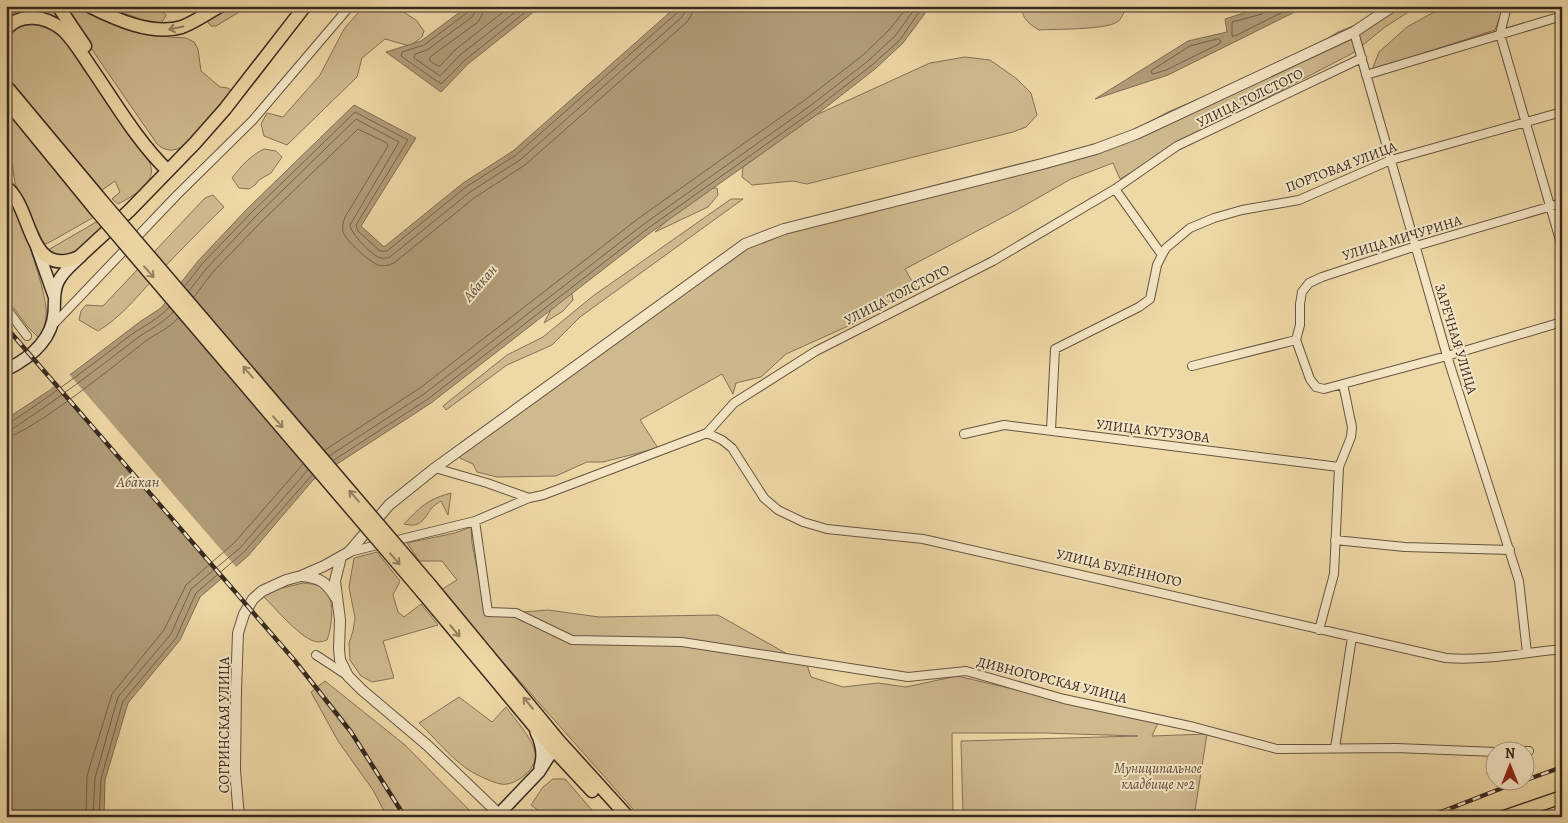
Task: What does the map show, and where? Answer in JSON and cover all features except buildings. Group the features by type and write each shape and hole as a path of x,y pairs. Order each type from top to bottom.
{"main road":[{"path":"58,6 156,149 168,171"},
{"path":"89,6 142,26 163,30 184,26 220,6"},
{"path":"6,370 21,362 37,349 48,336 52,326 57,285 62,276 168,171 225,109 305,6"},
{"path":"6,29 17,20 28,17 45,20 62,30 82,55 151,153 168,171"},
{"path":"6,82 9,94 98,205 427,590 617,817"},
{"path":"6,186 13,192 19,202 54,298"},
{"path":"36,245 44,255 60,261 70,261 82,255"},
{"path":"427,590 532,724 556,745 628,817"},
{"path":"532,724 541,744 542,755 539,772"},
{"path":"500,815 539,772 556,745"},
{"path":"1504,817 1562,797"}],"street":[{"path":"52,326 177,195 260,112 350,6"},
{"path":"348,676 339,655 340,620 335,580 345,554 389,505 435,468 745,244 784,229 1096,149 1136,134 1354,32 1393,6"},
{"path":"1507,6 1500,34 1562,247"},
{"path":"1366,75 1562,16"},
{"name":"ЗАРЕЧНАЯ УЛИЦА","path":"1354,32 1447,356 1519,581 1527,653"},
{"name":"УЛИЦА ТОЛСТОГО","path":"345,554 475,521 529,498 707,433 734,403 816,351 993,260 1115,190 1177,146 1362,58"},
{"name":"ПОРТОВАЯ УЛИЦА","path":"1051,430 1055,349 1139,307 1150,299 1157,265 1162,255 1166,248 1190,228 1214,218 1242,210 1299,200 1391,160 1562,112"},
{"path":"1115,190 1162,255"},
{"name":"УЛИЦА МИЧУРИНА","path":"1296,340 1300,325 1302,292 1309,283 1416,246 1562,203"},
{"path":"6,308 27,336"},
{"path":"1192,366 1296,340 1310,379 1316,387 1324,389 1447,356 1562,322"},
{"path":"1319,630 1334,574 1339,467 1347,450 1352,427 1343,384"},
{"name":"УЛИЦА КУТУЗОВА","path":"964,434 1004,425 1339,467"},
{"name":"УЛИЦА БУДЁННОГО","path":"707,433 722,440 732,448 764,498 778,510 804,522 827,529 923,539 1446,658 1488,658 1562,650"},
{"path":"435,468 487,483 529,498"},
{"name":"ДИВНОГОРСКАЯ УЛИЦА","path":"475,521 488,612 516,613 572,640 682,642 908,677 966,671 1064,699 1194,727 1277,749 1335,748 1486,752"},
{"path":"1335,540 1405,547 1510,550"},
{"name":"СОГРИНСКАЯ УЛИЦА","path":"239,817 235,770 236,690 238,634 244,614 253,599 273,585 300,576 345,554"},
{"path":"300,576 315,577 328,584 338,601"},
{"path":"1335,748 1352,637"},
{"path":"316,655 348,676 428,745 500,815"}],"green space":[{"path":"6,6 54,6 74,33 61,25 6,22"},
{"path":"62,6 84,6 160,31 168,37 186,38 194,42 198,49 201,71 220,87 228,88 232,91 185,145 174,150 164,149 157,144"},
{"path":"105,6 161,6 166,16 159,26"},
{"path":"231,6 235,6 239,12 216,26 211,26 206,20"},
{"path":"364,6 394,6 416,20 424,31 422,37 410,46 385,39 362,58 357,77 287,145 264,136 261,124 267,113 283,117 320,75 344,29"},
{"path":"1023,6 1123,6 1126,9 1119,21 1111,25 1091,28 1039,30 1024,17"},
{"path":"1383,6 1418,6 1385,27 1353,53 1205,130 1120,179 1113,163 1071,179 905,269 917,290 908,289 866,318 786,354 761,377 736,383 733,394 722,374 640,420 658,448 603,462 587,462 556,476 497,477 477,472 473,464 460,458 460,443 764,232 895,204 948,182 987,178 1120,138 1168,112 1301,55 1338,32 1371,19"},
{"path":"1445,6 1504,6 1495,30 1372,70 1379,52 1407,27"},
{"path":"19,23 44,24 63,37 150,163 151,173 149,179 141,190 118,204 112,199 120,192 115,181 102,190 12,82 6,71 6,36"},
{"path":"965,57 990,60 1017,79 1031,93 1037,115 1026,127 1013,132 807,184 793,181 752,185 742,177 743,167 816,115 930,63"},
{"path":"6,111 94,217 43,245 15,183 11,155 6,151"},
{"path":"264,149 276,151 282,157 271,173 259,180 255,185 249,189 239,188 232,178 246,162"},
{"path":"711,188 717,188 718,195 708,207 655,232 691,198"},
{"path":"213,195 224,207 121,314 98,331 79,320 81,311 86,305 103,306 205,198"},
{"path":"6,197 18,216 45,298 46,320 39,338 27,326 6,298"},
{"path":"731,199 743,199 580,317 552,345 507,365 446,410 443,406 507,355 543,337 593,296"},
{"path":"98,221 104,226 79,249 64,255 48,250"},
{"path":"571,289 573,300 563,311 544,323 556,300"},
{"path":"451,493 448,515 441,501 418,524 404,524 425,504"},
{"name":"Муниципальное кладбище №2","path":"471,527 472,543 486,615 548,610 599,617 718,615 807,665 811,677 843,687 878,683 906,687 957,676 1158,723 1152,736 1207,734 1194,817 963,817 961,741 1138,736 952,733 953,817 640,817 441,590 457,580 442,561 419,561 407,543 455,533"},
{"path":"377,552 400,581 393,595 398,612 404,617 421,604 438,625 383,641 394,678 372,682 361,676 350,660 349,643 355,618 349,587 354,558"},
{"path":"303,583 323,587 330,598 332,612 327,640 315,642 305,636 292,626 263,596 274,590"},
{"path":"325,681 405,745 476,817 387,817 373,790 338,741 311,692"},
{"path":"459,697 492,722 506,707 527,734 535,752 534,764 525,775 507,784 488,780 454,759 419,723"},
{"path":"553,779 565,779 598,817 547,817 531,805 543,787"}],"water":[{"path":"468,6 541,6 468,64 441,92 386,52 421,41"},
{"name":"Абакан","path":"677,6 929,6 903,43 875,69 816,115 650,233 431,403 314,479 248,556 200,597 180,640 128,703 105,780 104,817 6,817 6,419 50,390 161,308 198,261 247,209 354,105 416,138 361,226 384,247 463,183 513,151"},
{"path":"1265,6 1307,6 1168,75 1095,99 1188,41 1227,32 1225,19"}],"pier":[{"path":"68,373 237,568 223,581 53,385"}],"railway":[{"path":"6,327 295,661 351,732 405,817"},
{"path":"1536,776 1562,767"},
{"path":"1428,817 1497,790"}]}
